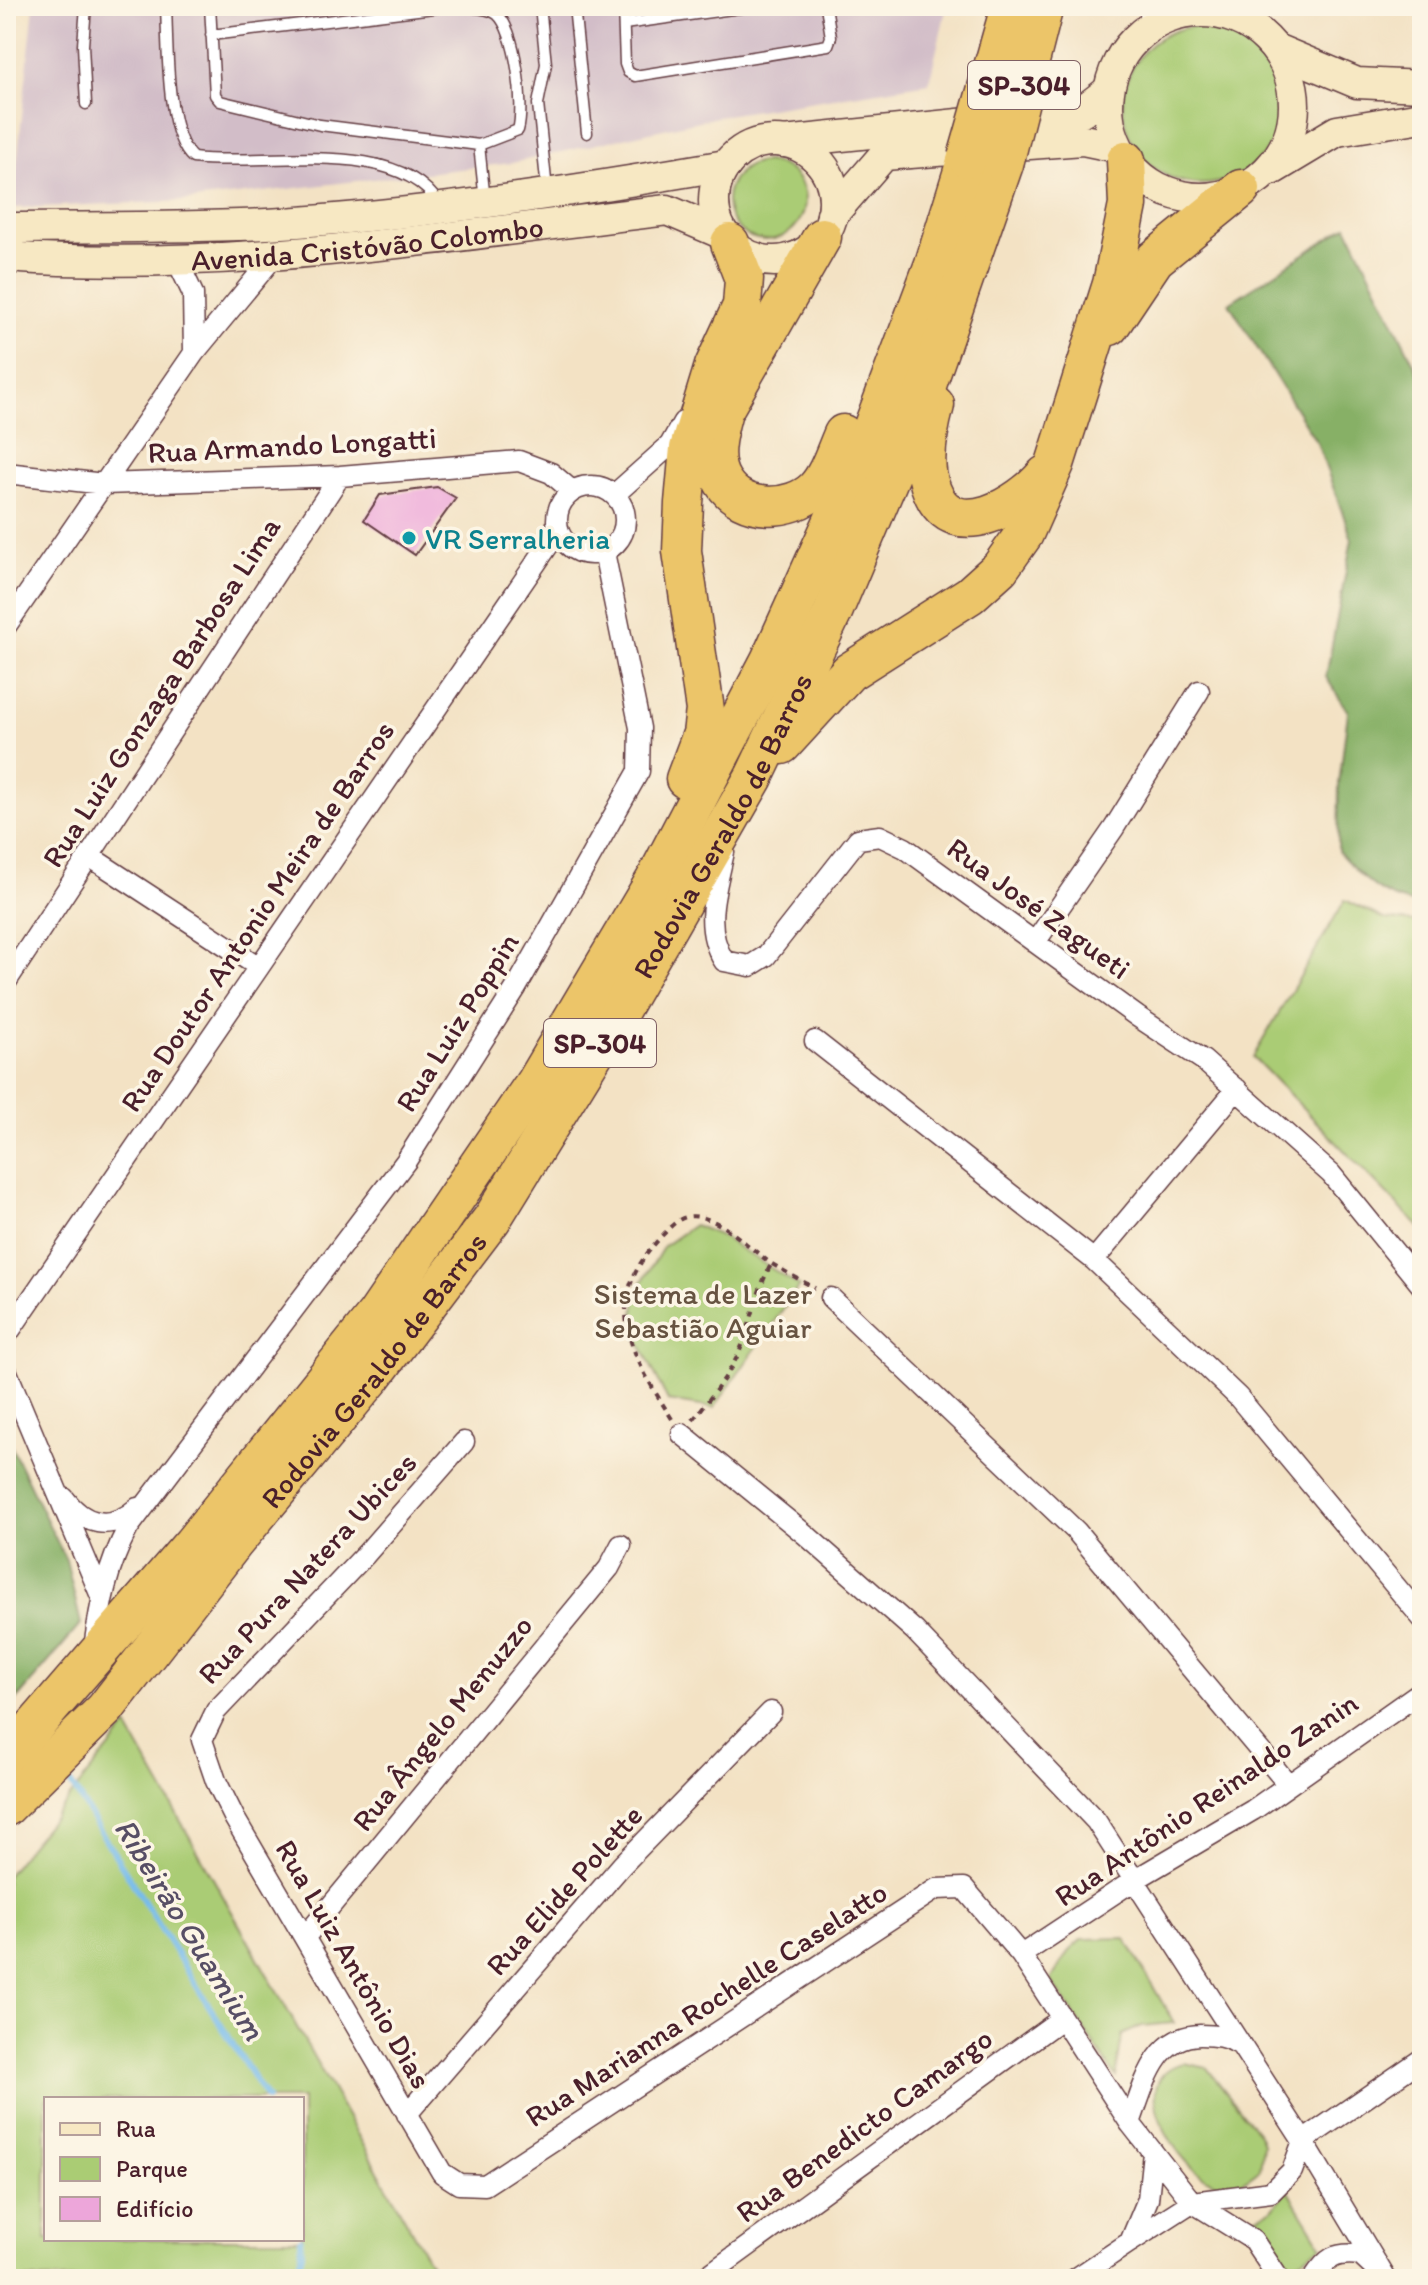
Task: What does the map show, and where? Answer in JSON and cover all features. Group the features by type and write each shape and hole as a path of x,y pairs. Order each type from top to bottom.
{"highway":[{"name":"Rodovia Geraldo de Barros","path":"6,1759 192,1544 376,1315 446,1217 655,880 770,660 860,461 934,264 966,160 1021,8"},
{"name":"Rodovia Geraldo de Barros","path":"6,1807 105,1709 233,1544 373,1376 492,1219 611,1026 732,817 833,612 913,422 1004,164 1021,8"},
{"path":"754,777 849,672 970,595 1000,568 1024,534 1055,464 1089,358 1123,235 1128,205 1121,154"},
{"path":"827,226 744,370 723,411 715,439 716,464 723,483 740,498 760,505 785,507 797,502 824,478 966,160"},
{"path":"1089,358 1155,259 1250,183"},
{"path":"979,235 931,419 927,471 930,488 944,509 965,518 993,514 1028,495 1055,464"},
{"path":"561,1036 594,959 645,864 702,734 705,710 682,539 689,448 714,366 742,306 744,279 727,238"}],"main road":[{"path":"1422,86 1357,83 1276,49 1259,32 1239,20 1216,12 1150,17 1128,47 1108,91 1110,134 1121,154 1158,188 1178,196 1200,199 1250,183 1337,131 1422,117"},
{"path":"1250,183 1276,160 1287,139 1293,116 1293,93 1276,49"},
{"path":"1108,91 1082,111 759,143 740,151 726,165 714,199 727,238 752,257 778,262 810,250 884,155 1083,140 1121,154"},
{"path":"784,142 816,158 828,175 834,195 827,226"},
{"name":"Avenida Cristóvão Colombo","path":"6,228 266,224 442,209 487,217 548,196 726,165"},
{"name":"Avenida Cristóvão Colombo","path":"6,257 70,262 276,254 487,217 667,210 727,238"}],"street":[{"path":"6,626 194,353 276,254"},
{"path":"176,258 189,280 196,308 194,353"},
{"path":"614,495 670,445 714,366"},
{"name":"Rua Armando Longatti","path":"6,473 104,484 340,476 519,461 551,473 572,491"},
{"name":"Rua Luiz Gonzaga Barbosa Lima","path":"6,982 340,476"},
{"path":"594,486 614,495 625,515 621,537 604,552 593,555 571,549 558,531 558,509 572,491 594,486"},
{"name":"Rua Doutor Antonio Meira de Barros","path":"6,1336 558,531"},
{"name":"Rua Luiz Poppin","path":"93,1658 101,1596 113,1556 128,1528 406,1161 516,988 639,771 640,728 604,552"},
{"path":"1036,941 1114,828 1199,691"},
{"name":"Rua José Zagueti","path":"732,817 711,911 711,932 724,961 736,966 750,966 766,956 858,839 871,836 886,838 905,848 1138,1017 1203,1060 1331,1174 1422,1286"},
{"path":"89,856 259,967"},
{"path":"815,1041 1094,1260 1238,1397 1422,1618"},
{"path":"1094,1260 1237,1089"},
{"path":"831,1298 1076,1531 1287,1783"},
{"path":"6,1370 101,1596"},
{"path":"682,1434 806,1535 915,1631 1096,1821 1303,2141 1384,2279"},
{"name":"Rua Pura Natera Ubices","path":"202,1740 216,1711 366,1554 464,1442"},
{"name":"Rua Luiz Poppin","path":"53,1484 76,1514 91,1523 112,1523 126,1518 173,1470"},
{"name":"Rua Ângelo Menuzzo","path":"306,1936 609,1568 621,1545"},
{"name":"Rua Antônio Reinaldo Zanin","path":"1021,1955 1136,1879 1253,1810 1287,1783 1422,1691"},
{"name":"Rua Elide Polette","path":"407,2114 622,1865 771,1712"},
{"name":"Rua Luiz Antônio Dias","path":"202,1740 216,1781 235,1819 442,2173 459,2184 485,2185"},
{"name":"Rua Marianna Rochelle Caselatto","path":"485,2185 936,1889 964,1888 1021,1955"},
{"path":"1021,1955 1130,2123 1192,2202 1253,2240 1279,2279"},
{"name":"Rua Benedicto Camargo","path":"703,2279 1061,2019"},
{"path":"1130,2123 1153,2062 1163,2049 1190,2036 1228,2038 1237,2043"},
{"path":"1075,2279 1192,2202 1271,2192 1292,2171 1303,2141 1422,2059"},
{"path":"1130,2242 1148,2199 1153,2152"},
{"path":"1313,2279 1326,2259 1347,2253 1360,2255 1384,2279"}],"lane":[{"path":"86,6 86,104"},
{"path":"166,6 175,120 182,144 193,158 315,158 386,167 432,193 442,209"},
{"path":"210,6 215,95 220,101 320,125 479,145 518,130 514,47 505,21 494,11 460,6"},
{"path":"211,35 450,6"},
{"path":"540,6 546,64 538,104 548,196"},
{"path":"574,6 587,133"},
{"path":"623,6 625,64 628,72 635,76 828,45 831,37 826,6"},
{"path":"624,24 754,6"},
{"path":"519,106 538,104"},
{"path":"479,145 487,217"}],"path":[{"path":"772,1263 754,1299 745,1339 735,1362 682,1434 639,1367 628,1341 624,1313 628,1289 656,1242 676,1221 687,1216 717,1224 772,1263 831,1298"}],"shaded area":[{"path":"34,6 947,6 929,83 726,115 512,163 185,201 12,208"}],"green space":[{"path":"1202,26 1232,32 1258,49 1275,75 1281,105 1275,135 1258,161 1232,178 1202,184 1172,178 1146,161 1129,135 1123,105 1129,75 1146,49 1172,32"},
{"path":"766,162 781,165 793,174 802,186 805,201 802,216 793,228 781,237 766,240 751,237 739,228 730,216 727,201 730,186 739,174 751,165"},
{"path":"1347,226 1422,380 1422,904 1397,899 1375,887 1338,851 1339,784 1348,712 1326,677 1352,539 1317,443 1229,303"},
{"path":"1345,900 1384,919 1422,923 1422,1230 1253,1057"},
{"name":"Sistema de Lazer Sebastião Aguiar","path":"694,1225 719,1235 799,1286 714,1408 668,1401 633,1329 636,1292 664,1246"},
{"path":"6,1436 66,1560 81,1624 6,1712"},
{"path":"127,1726 439,2279 6,2279 6,1876"},
{"path":"1125,1938 1174,2023 1142,2026 1122,2035 1116,2077 1051,1980 1068,1952 1082,1939"},
{"path":"1184,2063 1207,2068 1259,2134 1263,2144 1260,2169 1245,2180 1223,2185 1202,2176 1173,2145 1162,2125 1156,2105 1157,2087 1165,2072"},
{"path":"1288,2190 1322,2246 1288,2267 1255,2217 1271,2210"}],"building":[{"name":"VR Serralheria","path":"437,487 456,498 415,555 364,520 380,495"}],"waterway":[{"name":"Ribeirão Guamium","path":"71,1784 266,2097"},
{"name":"Ribeirão Guamium","path":"295,2279 302,2253 301,2241"}],"place":[{"name":"VR Serralheria","path":"409,538"}]}
